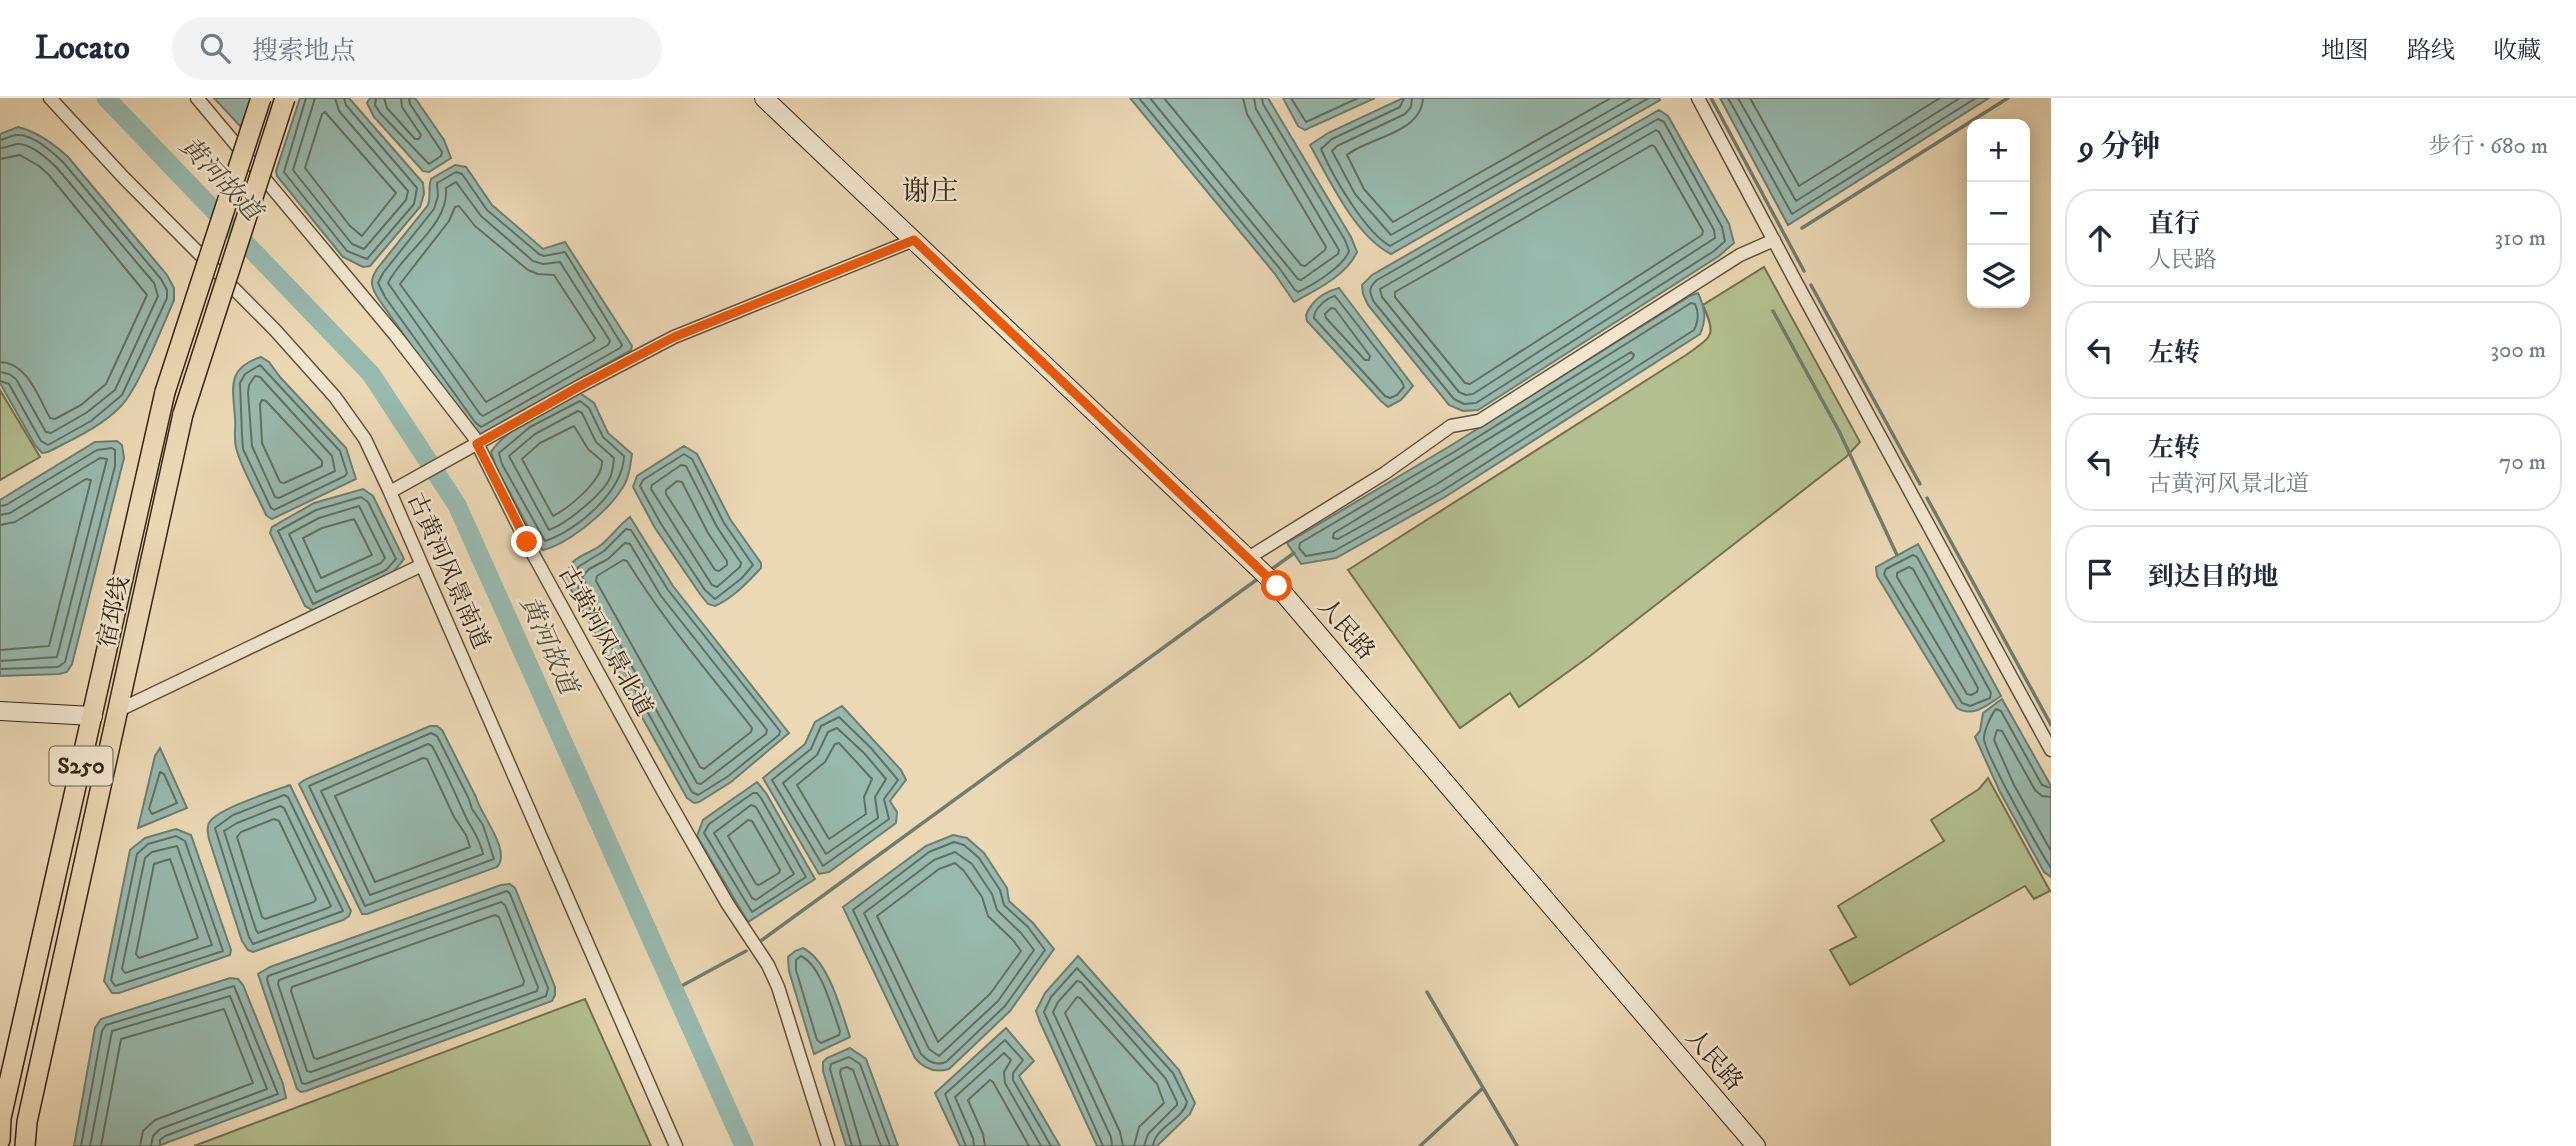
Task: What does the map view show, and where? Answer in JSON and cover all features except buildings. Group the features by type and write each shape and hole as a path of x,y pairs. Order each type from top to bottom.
{"main road":[{"name":"宿邳线","path":"0,1140 1,1118 165,392 261,98"},
{"name":"宿邳线","path":"25,1146 27,1122 183,414 285,98"}],"street":[{"name":"古黄河风景南道","path":"50,98 125,180 275,330 335,397 365,439 394,490 422,565 676,1146"},
{"name":"古黄河风景北道","path":"197,98 396,336 473,446 663,791 727,903 768,965 778,987 828,1146"},
{"name":"人民路","path":"764,98 1259,569 1756,1146"},
{"path":"1698,98 2051,750"},
{"path":"394,490 674,337 914,240"},
{"path":"1259,569 1451,426 1479,421 1740,255 1774,240"},
{"path":"117,711 422,565"},
{"path":"0,711 93,716"}],"green space":[{"path":"1764,267 1860,442 1846,457 1590,656 1519,707 1510,693 1460,728 1348,570 1695,349 1710,335 1711,330 1703,305"},
{"path":"0,390 40,457 0,480"},
{"path":"1988,778 2050,891 2034,899 2025,886 1850,985 1830,950 1856,937 1838,906 1944,841 1931,820 1979,789"},
{"path":"585,999 651,1146 194,1146"}],"water":[{"path":"214,98 252,98 240,126"},
{"path":"300,98 349,98 423,183 424,194 420,207 370,266 363,267 343,257 277,176 276,171"},
{"path":"370,98 415,98 444,140 451,158 429,172 423,171 374,117 367,103"},
{"path":"1130,98 1268,98 1351,237 1357,252 1346,268 1330,281 1294,302 1275,274"},
{"path":"1283,98 1375,98 1305,130 1298,126"},
{"path":"1403,98 1660,100 1391,254 1378,246 1355,221 1334,190 1310,145 1328,133"},
{"path":"1720,98 1989,98 1788,225"},
{"path":"1659,110 1668,116 1729,224 1734,243 1719,256 1478,410 1463,411 1449,405 1368,305 1362,285 1372,275"},
{"path":"18,127 45,139 68,157 167,275 174,288 174,300 128,398 105,420 42,453 0,383 0,134"},
{"path":"455,165 466,167 492,205 543,249 565,242 632,346 631,350 481,434 475,433 469,427 380,301 372,285 377,269 428,205 431,179"},
{"path":"1339,288 1413,386 1401,400 1388,407 1307,321 1306,315 1315,301"},
{"path":"1698,293 1704,314 1700,334 1445,497 1336,558 1301,564 1287,543 1450,446"},
{"path":"261,357 269,362 346,448 356,479 272,519 266,515 246,475 235,443 234,380 242,367"},
{"path":"580,393 594,403 608,433 632,454 629,473 615,499 597,517 564,541 543,550 496,467 491,452 507,435 531,418"},
{"path":"117,441 122,445 124,458 72,664 67,672 59,674 0,676 0,500 95,442"},
{"path":"684,446 697,454 730,519 761,563 761,568 745,584 715,606 708,604 700,594 655,528 633,487 637,476"},
{"path":"363,489 373,496 404,559 391,575 316,612 305,606 270,533 272,527 314,503"},
{"path":"630,517 673,586 789,733 731,782 699,802 694,803 687,798 565,579 574,561 601,545"},
{"path":"1918,544 2001,696 1980,709 1969,712 1957,708 1877,576 1876,567"},
{"path":"2002,699 2051,786 2051,877 2044,872 2000,792 1975,737 1980,731 1983,713"},
{"path":"842,706 901,770 906,780 890,801 897,812 896,823 829,872 819,874 763,778 805,744 815,722"},
{"path":"430,726 437,726 442,730 494,832 501,860 497,867 362,914 299,784"},
{"path":"160,748 187,808 138,828 155,756"},
{"path":"757,782 815,879 748,922 697,836 703,820"},
{"path":"290,785 351,911 343,920 253,952 248,950 242,941 209,839 208,827 222,812"},
{"path":"176,829 191,835 231,950 230,955 119,993 112,993 104,981 130,850 145,838"},
{"path":"953,835 967,838 984,853 1007,888 1009,901 1033,923 1054,949 1010,1011 949,1069 939,1071 922,1065 915,1058 843,907 926,846"},
{"path":"510,884 515,888 555,987 552,1001 306,1091 297,1089 258,974 270,967"},
{"path":"803,948 812,954 827,975 850,1037 814,1054 789,971 788,957"},
{"path":"1078,956 1179,1070 1195,1103 1190,1114 1157,1146 1097,1146 1040,1022 1036,1011 1045,993"},
{"path":"230,978 238,979 243,985 283,1084 286,1098 158,1146 74,1146 95,1028 101,1019"},
{"path":"1006,1028 1034,1061 1019,1076 1060,1146 960,1146 935,1093"},
{"path":"850,1048 866,1059 898,1146 846,1146 823,1071 823,1062"}],"waterway":[{"name":"黄河故道","path":"106,98 371,374 457,505 744,1146"},
{"path":"1711,98 1804,271"},
{"path":"1802,228 2008,98"},
{"path":"1811,285 1920,484"},
{"path":"1773,311 1839,431 1897,555"},
{"path":"1927,498 2051,725"},
{"path":"1268,572 1294,553"},
{"path":"762,940 1259,578"},
{"path":"674,990 746,951"},
{"path":"1427,992 1517,1146"},
{"path":"1420,1146 1483,1088"}],"district":[{"name":"谢庄","path":"930,191"}],"route":[{"path":"527,542 477,444 674,337 914,240 1277,586"}]}
